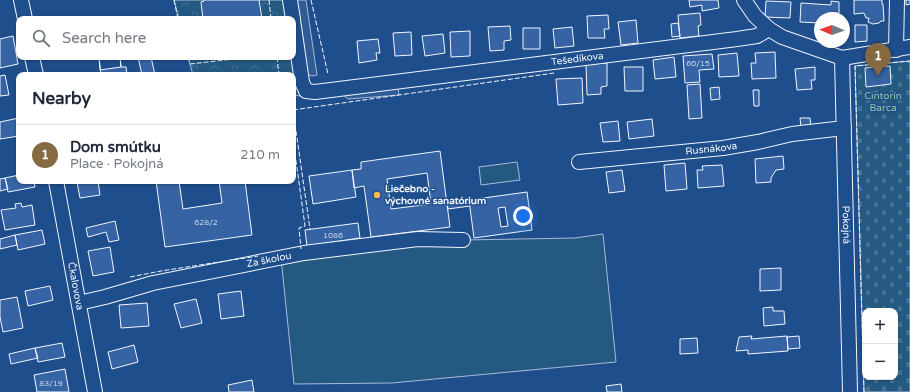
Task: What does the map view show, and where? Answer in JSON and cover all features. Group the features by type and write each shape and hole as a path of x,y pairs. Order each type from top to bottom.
{"street":[{"path":"22,0 25,16"},
{"path":"290,0 293,16"},
{"path":"744,0 755,16 769,29 782,37 842,58 903,49 897,0"},
{"name":"Tešedíkova","path":"296,40 302,82 306,92 314,92 736,39 757,36 769,29"},
{"name":"Pokojná","path":"842,58 850,392"},
{"path":"33,60 35,72"},
{"name":"Rusnákova","path":"579,162 723,148 792,134 844,128"},
{"name":"Čkalovova","path":"57,184 95,392"},
{"name":"Za školou","path":"79,303 153,283 302,253 418,239 463,240"}],"green space":[{"path":"174,0 290,0 293,16 178,16"},
{"path":"189,60 294,60 306,91 300,96 296,95 296,72 192,72"},
{"name":"Cintorín Barca","path":"910,61 910,392 864,392 864,380 898,380 898,308 862,308 862,320 855,66"},
{"path":"517,162 520,180 481,185 479,167"},
{"path":"603,234 616,362 392,383 294,384 281,258 463,240 575,238"}],"shaded area":[{"path":"293,0 306,0 317,75 312,76 307,74"},
{"path":"398,87 399,95 348,99 342,94"}],"building":[{"path":"259,0 262,16 203,16 201,2"},
{"path":"689,0 718,0 719,8 702,11 702,5 690,7"},
{"path":"854,0 882,0 884,21 873,24 868,22 869,18 866,18 864,13 854,14"},
{"path":"906,0 910,0 910,4 906,5"},
{"path":"766,1 791,2 790,18 765,17"},
{"path":"831,1 839,2 839,12 814,12 814,23 800,22 801,3 831,5"},
{"path":"700,13 701,25 698,26 699,36 680,38 678,15"},
{"path":"608,15 609,29 604,29 605,38 588,38 587,16"},
{"path":"636,20 638,43 621,45 618,22"},
{"path":"678,23 680,36 672,37 671,24"},
{"path":"855,25 867,25 867,41 855,42"},
{"path":"510,26 511,40 504,41 504,50 490,51 488,27"},
{"path":"572,27 574,46 555,48 553,29"},
{"path":"523,28 540,28 540,49 523,49"},
{"path":"470,31 470,56 451,57 450,32"},
{"path":"411,32 412,55 395,56 393,33"},
{"path":"443,34 445,53 425,56 422,36"},
{"path":"13,36 16,60 18,64 0,68 0,39"},
{"path":"378,39 380,53 376,53 377,60 359,63 357,41"},
{"path":"775,52 776,78 752,79 751,63 756,63 755,53"},
{"path":"737,53 739,76 719,77 718,55"},
{"path":"712,54 714,69 699,70 700,82 685,83 683,56"},
{"path":"674,57 676,77 655,79 653,60"},
{"path":"99,60 120,60 121,67 126,67 127,72 101,72"},
{"path":"99,60 120,60 121,67 100,70"},
{"path":"139,60 152,60 154,72 141,72"},
{"path":"607,63 607,86 601,87 601,94 587,95 586,64"},
{"path":"890,66 891,84 866,87 865,68"},
{"path":"624,67 643,67 643,91 625,91"},
{"path":"815,67 815,80 811,80 812,89 797,90 795,69"},
{"path":"5,75 9,95 0,96 0,76"},
{"path":"582,78 583,103 558,105 556,79"},
{"path":"700,84 702,118 689,119 687,85"},
{"path":"719,87 720,99 711,100 710,88"},
{"path":"753,90 759,90 759,106 754,106"},
{"path":"800,118 810,118 811,127 801,127"},
{"path":"16,119 16,136 0,139 0,122"},
{"path":"652,119 654,136 629,139 627,122"},
{"path":"618,121 620,141 603,142 600,123"},
{"name":"Liečebno - výchovné sanatórium","path":"440,151 450,227 371,237 364,186 354,188 352,170 361,169 361,162","holes":["427,173 431,204 391,209 387,179"]},
{"path":"783,156 784,169 776,170 771,178 771,182 756,183 755,159"},
{"path":"685,163 687,189 666,191 664,165"},
{"path":"722,165 724,186 698,188 697,170 703,170 702,166"},
{"path":"352,170 356,197 313,204 309,176"},
{"path":"622,170 625,191 609,193 606,172"},
{"path":"16,176 16,184 34,184 35,187 8,192 5,178"},
{"path":"5,178 8,189 0,191 0,179"},
{"path":"77,184 98,184 100,195 80,198"},
{"path":"156,184 179,184 183,209 222,203 219,184 245,184 252,235 165,247"},
{"path":"527,192 532,230 474,238 469,200","holes":["505,207 508,226 501,227 498,208"]},
{"path":"469,200 470,206 448,209 447,203"},
{"path":"21,203 22,207 32,205 35,225 5,230 1,210 16,208 15,204"},
{"path":"115,221 119,240 109,242 106,232 88,237 86,228"},
{"path":"358,223 360,238 307,246 305,230"},
{"path":"42,230 45,244 18,250 15,235"},
{"path":"15,235 17,245 0,249 0,239"},
{"path":"110,247 114,272 93,276 88,251"},
{"path":"781,268 781,290 760,291 760,269"},
{"path":"50,286 53,300 28,306 25,291"},
{"path":"241,291 244,316 221,319 218,294"},
{"path":"17,297 23,328 3,332 0,317 0,300"},
{"path":"196,299 202,323 181,328 174,304"},
{"path":"147,303 149,326 121,328 119,305"},
{"path":"773,307 773,311 784,311 785,324 764,326 763,308"},
{"path":"752,336 751,339 787,336 788,351 748,354 748,350 736,351 739,337"},
{"path":"799,336 800,348 788,349 787,337"},
{"path":"697,338 698,353 680,354 680,339"},
{"path":"62,343 65,357 38,362 35,348"},
{"path":"134,345 138,362 112,369 108,352"},
{"path":"35,348 38,358 11,364 9,354"},
{"path":"65,369 69,392 37,392 34,375"},
{"path":"252,380 254,392 229,392 228,385"},
{"path":"621,384 622,392 607,392 606,386"}],"fence":[{"path":"174,0 177,16"},
{"path":"269,0 271,16"},
{"path":"311,0 328,74"},
{"path":"189,60 190,64 225,60"},
{"path":"277,60 279,72"},
{"path":"864,392 855,66 910,61"},
{"path":"296,110 554,73"},
{"path":"296,131 310,229"},
{"path":"296,161 305,226 299,228 301,249"},
{"path":"130,277 258,256"}],"place":[{"name":"Dom smútku","path":"878,76"},
{"name":"Liečebno - výchovné sanatórium","path":"377,195"}]}
